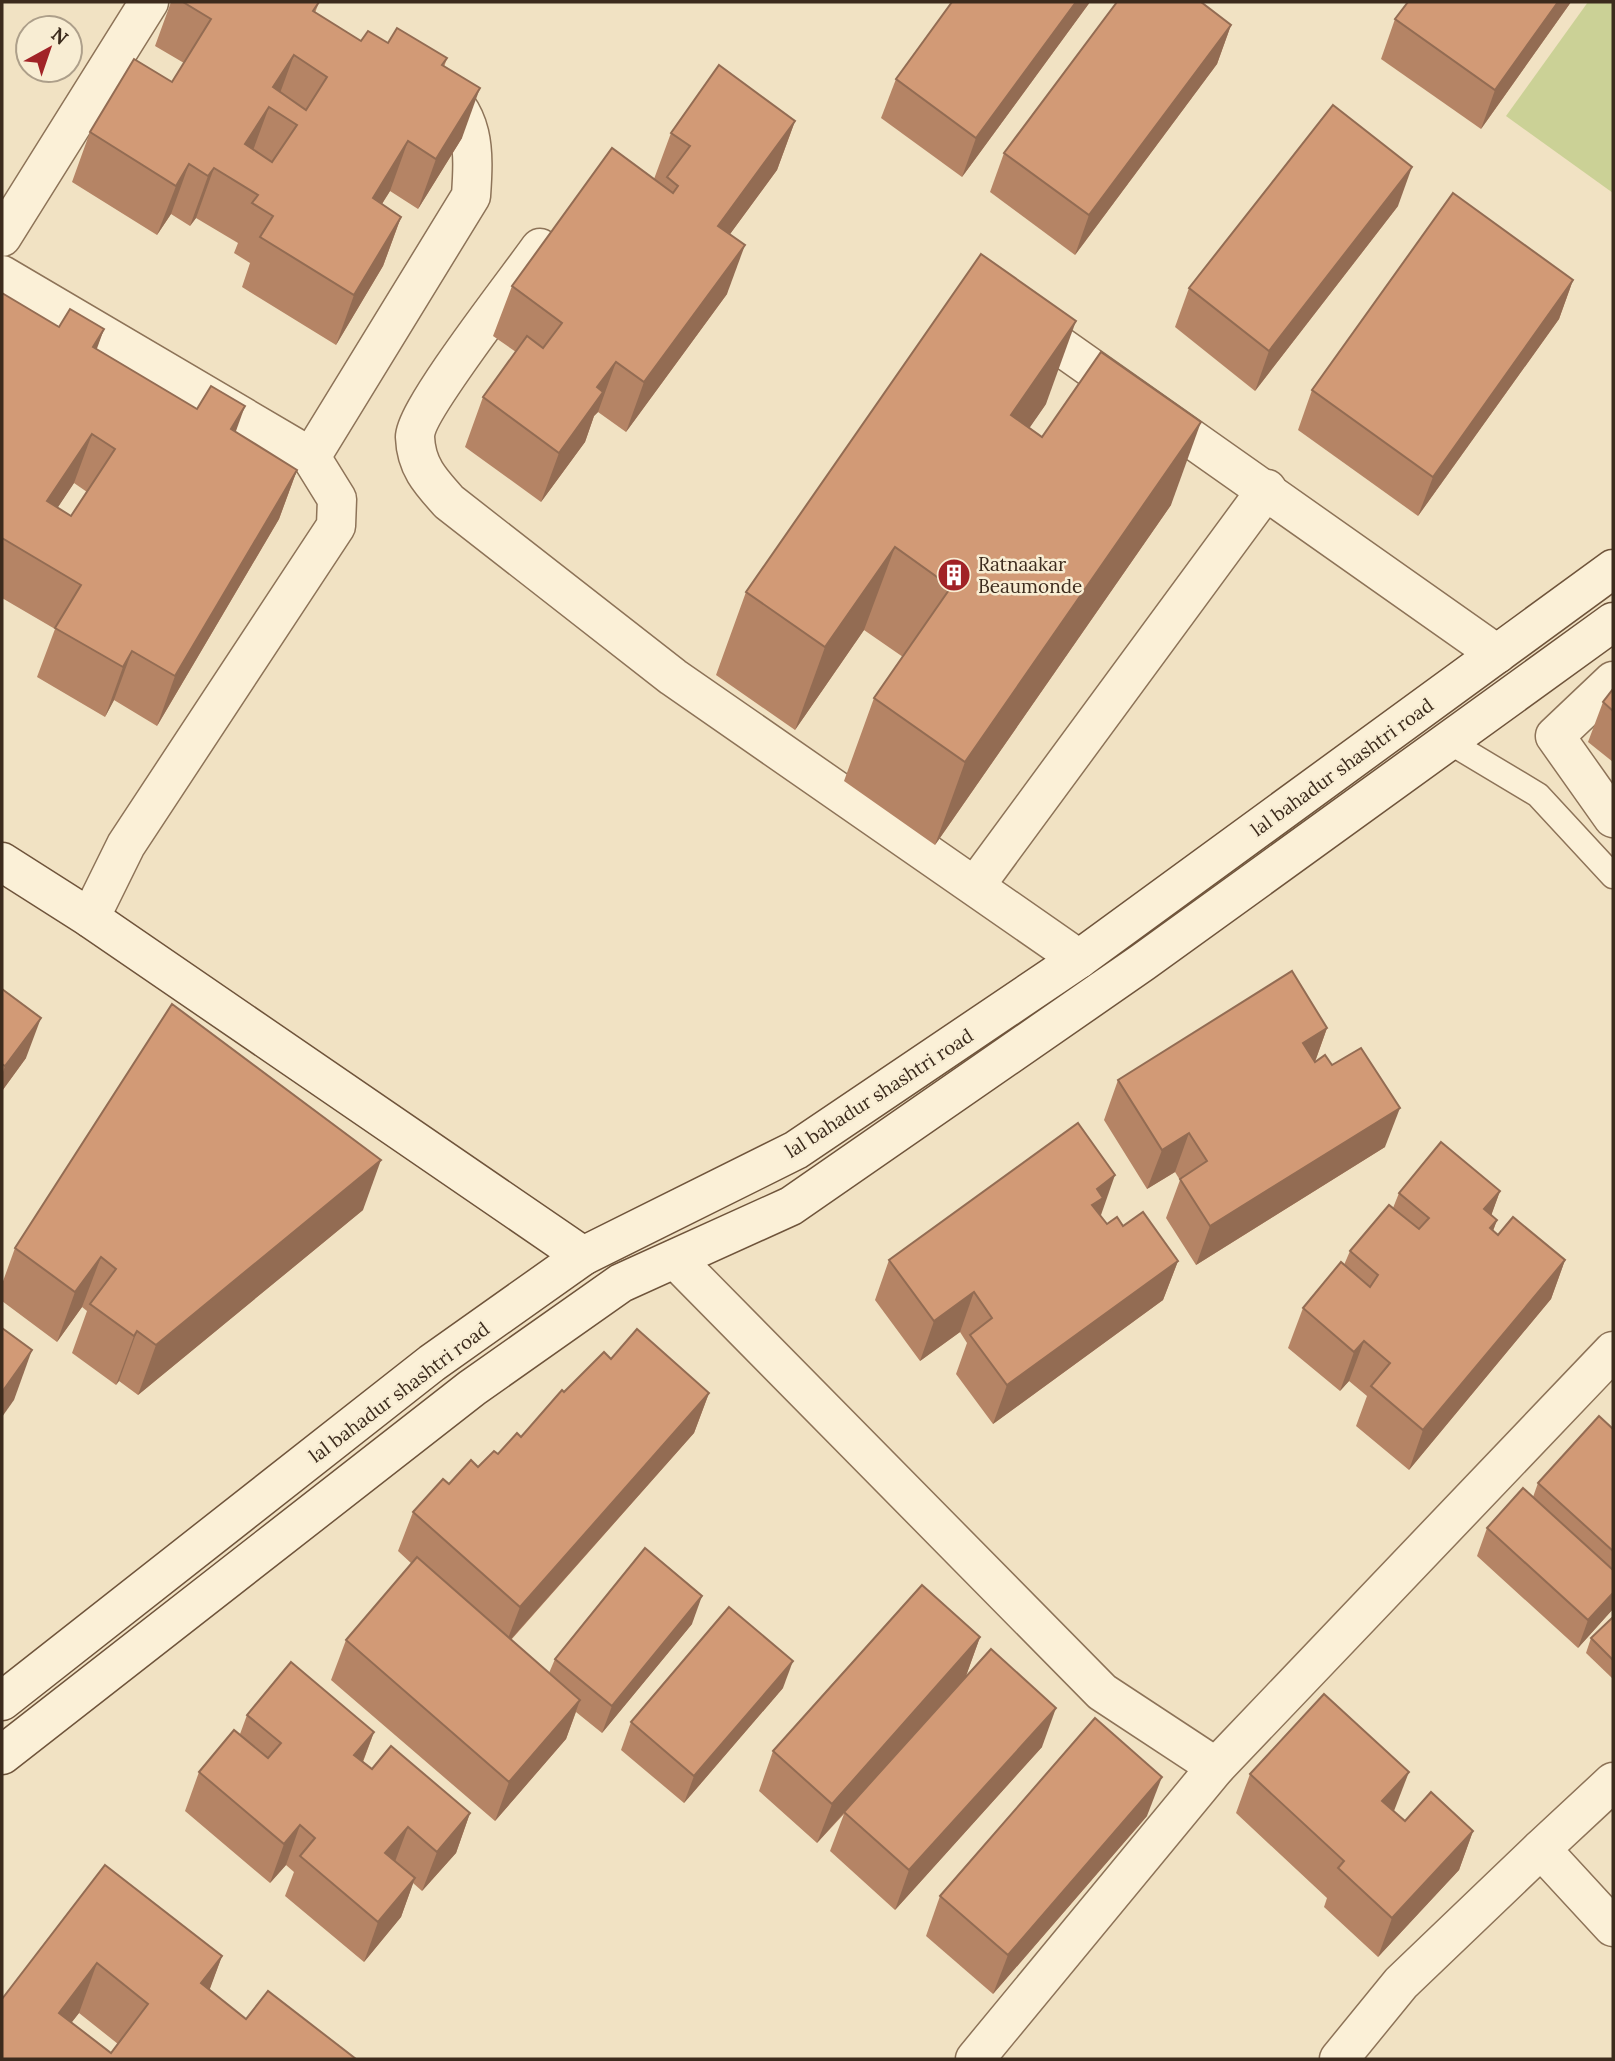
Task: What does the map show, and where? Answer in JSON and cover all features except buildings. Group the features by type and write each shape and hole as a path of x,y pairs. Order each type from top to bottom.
{"street":[{"path":"2,237 149,2"},
{"path":"311,457 471,196 474,150 465,118 440,89 407,69"},
{"path":"560,221 432,398 415,434 421,471 470,519 673,677 1079,959"},
{"path":"2,275 311,457 337,499 336,526 126,845 90,918"},
{"path":"1057,344 1267,489 1497,654"},
{"path":"975,886 1267,489"},
{"name":"lal bahadur shashtri road","path":"2,1702 432,1363 583,1256 796,1150 1079,959 1613,569"},
{"path":"2,1755 472,1388 621,1283 791,1206 1143,962 1613,622"},
{"path":"1613,681 1555,736 1613,818"},
{"path":"2,862 90,918 621,1283"},
{"path":"675,1259 1102,1692 1216,1767"},
{"path":"975,2059 1216,1767 1613,1351"},
{"path":"1339,2059 1401,1983 1613,1782"},
{"path":"1541,1849 1613,1927"}],"lane":[{"path":"1448,741 1538,795 1613,876"}],"green space":[{"path":"1588,2 1613,2 1613,193 1506,116"}],"place":[{"name":"Ratnaakar Beaumonde","path":"954,575"}]}
